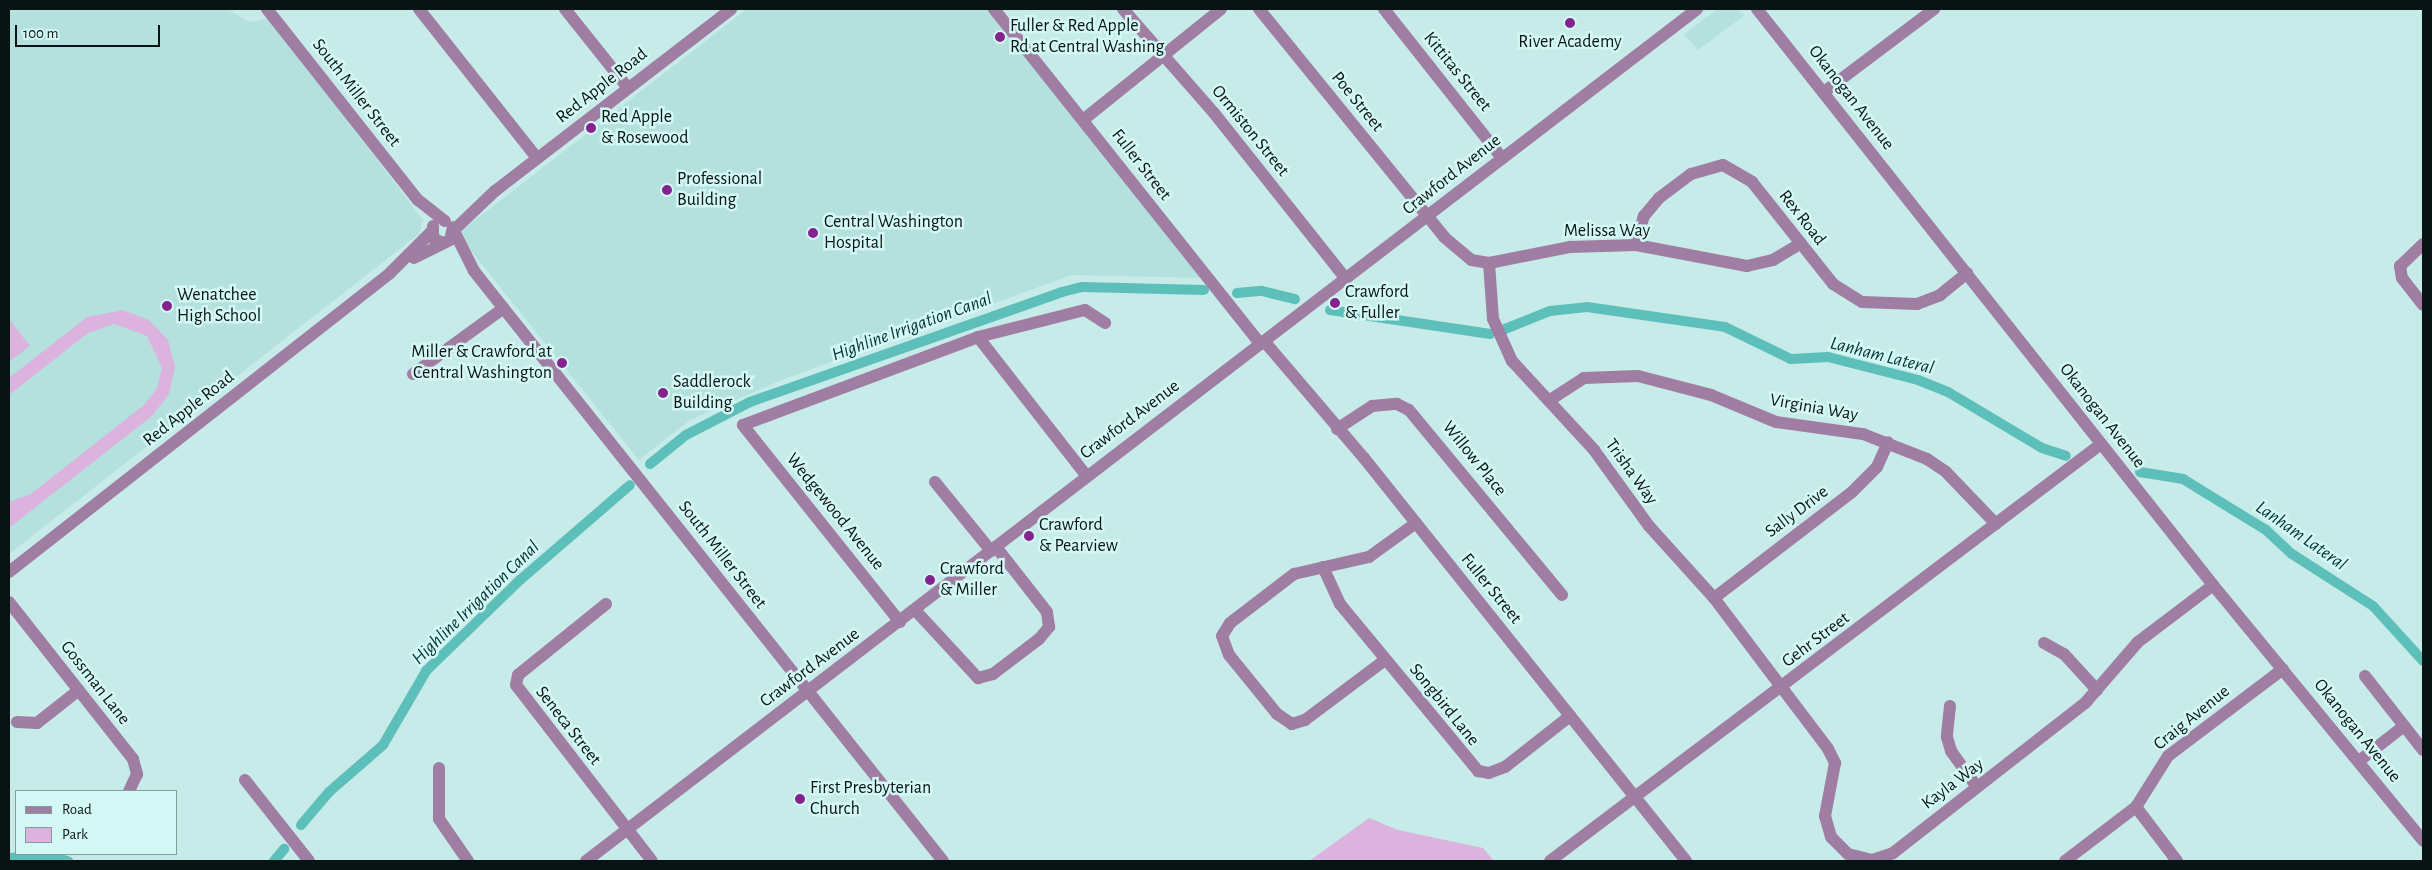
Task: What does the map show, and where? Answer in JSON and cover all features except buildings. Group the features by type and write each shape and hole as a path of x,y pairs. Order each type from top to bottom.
{"street":[{"name":"South Miller Street","path":"267,9 418,200 450,226 474,272"},
{"path":"419,9 537,158"},
{"path":"565,9 628,88"},
{"name":"Red Apple Road","path":"390,273 443,243 450,226 628,88 714,14 730,9"},
{"name":"Fuller Street","path":"994,9 1262,342 1416,523 1686,861"},
{"name":"Ormiston Street","path":"1123,9 1166,56 1346,279"},
{"path":"1083,120 1166,56 1221,9"},
{"name":"Poe Street","path":"1259,9 1428,216"},
{"name":"Kittitas Street","path":"1384,9 1502,158"},
{"name":"Crawford Avenue","path":"586,861 900,622 1086,475 1346,279 1696,9"},
{"name":"Okanogan Avenue","path":"1758,9 2213,585 2423,841"},
{"path":"1824,92 1934,9"},
{"name":"Rex Road","path":"1636,245 1644,216 1659,198 1690,174 1714,165 1744,174 1833,284 1862,302 1917,304 1940,295 1968,273"},
{"name":"South Miller Street","path":"418,200 432,231 474,272 504,308 943,861"},
{"name":"Melissa Way","path":"1428,216 1459,253 1489,263 1570,247 1636,245 1747,266 1773,260 1800,244"},
{"name":"Red Apple Road","path":"9,572 390,273 432,231 436,222 450,226"},
{"path":"2423,244 2400,266 2402,278 2423,305"},
{"name":"Trisha Way","path":"1489,263 1493,319 1504,349 1523,375 1550,400 1614,475 1649,526 1714,598 1782,688"},
{"path":"413,374 504,308"},
{"path":"1086,475 978,337 1085,310 1105,323"},
{"name":"Wedgewood Avenue","path":"900,622 743,425 978,337"},
{"name":"Virginia Way","path":"1550,400 1584,378 1638,376 1711,395 1776,422 1836,428 1888,442 1927,459 1962,483 1996,524"},
{"name":"Willow Place","path":"1337,429 1372,406 1390,404 1410,410 1562,595"},
{"name":"Sally Drive","path":"1714,598 1852,492 1877,467 1888,442"},
{"name":"Gehr Street","path":"1550,861 1636,799 2101,444"},
{"path":"915,610 978,678 993,674 1039,639 1049,627 1047,612 936,482"},
{"path":"1385,660 1305,720 1292,724 1277,714 1223,646 1224,631 1230,623 1294,574 1369,558 1416,523"},
{"name":"Songbird Lane","path":"1324,567 1334,596 1472,767 1484,773 1505,767 1570,716"},
{"name":"Kayla Way","path":"1782,688 1835,763 1825,816 1831,837 1848,854 1872,860 1893,853 1977,788 2097,690 2138,642 2213,585"},
{"name":"Gossman Lane","path":"9,602 133,759 137,774 129,790"},
{"name":"Seneca Street","path":"606,604 518,675 516,685 652,861"},
{"path":"2044,643 2064,654 2097,690"},
{"name":"Craig Avenue","path":"2065,861 2136,807 2168,756 2283,669"},
{"path":"2365,676 2423,750"},
{"path":"17,722 37,724 79,690"},
{"path":"1950,706 1947,737 1950,751 1977,788"},
{"path":"2359,761 2404,726"},
{"path":"439,768 439,819 468,861"},
{"path":"245,780 309,861"},
{"path":"2136,807 2177,861"}],"shaded area":[{"name":"Wenatchee High School","path":"9,9 227,9 250,22 270,18 423,220 419,234 9,554"},
{"name":"Central Washington Hospital","path":"747,9 988,9 1202,278 1072,275 784,379 690,420 639,460 463,241 461,231"},
{"path":"1718,9 1737,9 1745,15 1698,50 1684,34"}],"green space":[{"path":"123,310 149,320 168,340 175,367 169,394 152,416 9,528 9,502 32,493 144,405 157,388 162,368 147,336 114,324 88,333 9,395 9,378 87,317"},
{"path":"9,319 30,346 9,362"},
{"path":"1369,818 1398,830 1483,848 1494,861 1309,861"}],"waterway":[{"name":"Highline Irrigation Canal","path":"650,464 686,435 750,402 1062,292 1082,287 1204,290"},
{"name":"Highline Irrigation Canal","path":"1237,293 1262,291 1295,299"},
{"name":"Lanham Lateral","path":"1505,329 1550,311 1587,307 1725,327 1791,359 1828,357 1918,380 1948,392 2042,448 2066,456"},
{"name":"Lanham Lateral","path":"1330,310 1490,334"},
{"name":"Lanham Lateral","path":"2140,472 2183,479 2266,530 2292,554 2373,606 2423,661"},
{"name":"Highline Irrigation Canal","path":"301,825 329,792 383,745 426,671 520,580 630,485"},
{"name":"Highline Irrigation Canal","path":"274,861 284,849"},
{"name":"Highline Irrigation Canal","path":"9,858 50,856 68,861"}],"place":[{"name":"River Academy","path":"1570,23"},
{"name":"Fuller & Red Apple Rd at Central Washing","path":"1000,37"},
{"name":"Red Apple & Rosewood","path":"591,128"},
{"name":"Professional Building","path":"667,190"},
{"name":"Central Washington Hospital","path":"813,233"},
{"name":"Crawford & Fuller","path":"1335,303"},
{"name":"Wenatchee High School","path":"167,306"},
{"name":"Miller & Crawford at Central Washington","path":"562,363"},
{"name":"Saddlerock Building","path":"663,393"},
{"name":"Crawford & Pearview","path":"1029,536"},
{"name":"Crawford & Miller","path":"930,580"},
{"name":"First Presbyterian Church","path":"800,799"}]}
